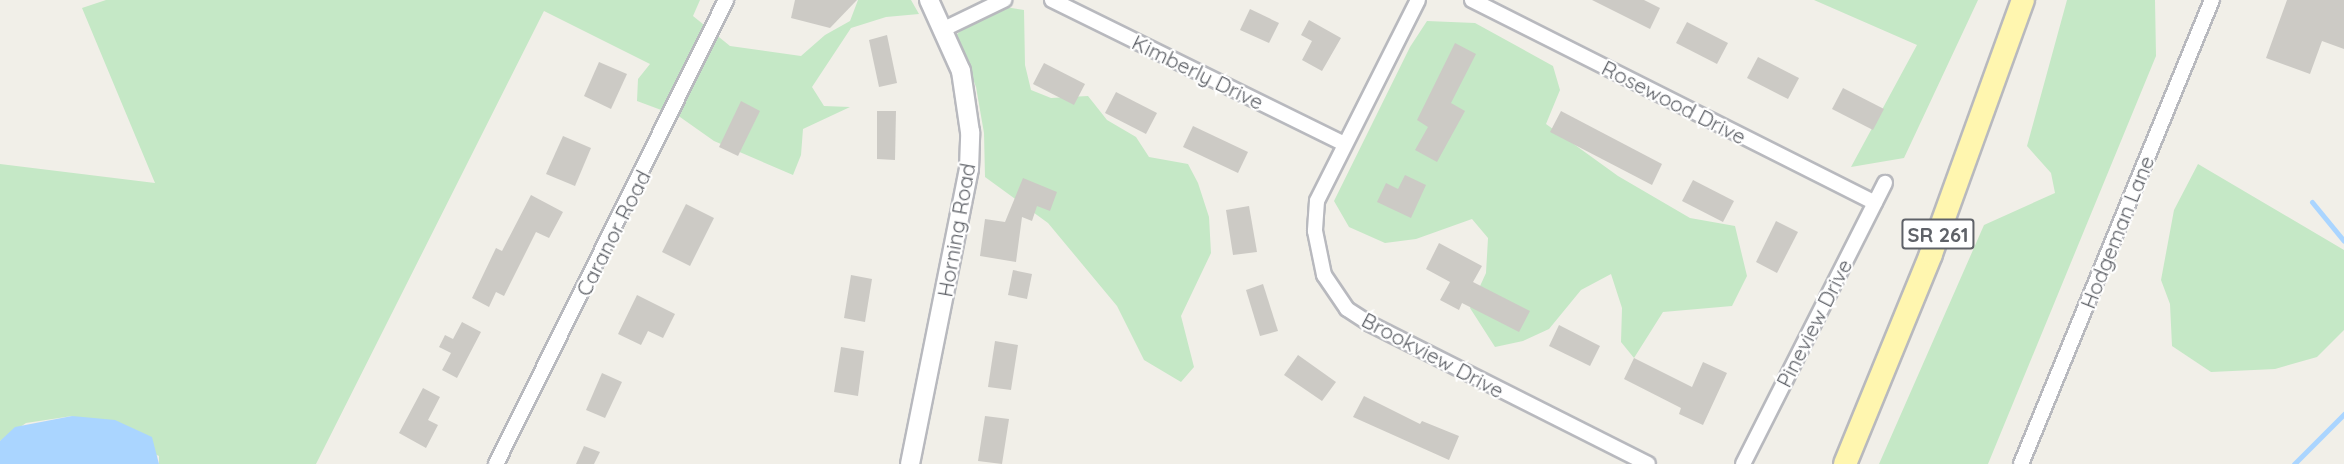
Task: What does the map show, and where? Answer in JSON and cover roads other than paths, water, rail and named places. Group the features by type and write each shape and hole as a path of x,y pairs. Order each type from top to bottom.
{"main road":[{"name":"SR 261","path":"1845,464 1931,254 2023,0"}],"street":[{"name":"Caranor Road","path":"496,464 726,0"},
{"name":"Horning Road","path":"910,464 969,169 968,99 944,29 929,0"},
{"path":"944,29 1004,0"},
{"name":"Kimberly Drive","path":"1052,0 1344,144"},
{"name":"Brookview Drive","path":"1418,0 1317,201 1315,231 1324,275 1347,309 1410,345 1648,464"},
{"name":"Rosewood Drive","path":"1472,0 1875,203"},
{"name":"Hodgeman Lane","path":"2022,464 2212,0"},
{"name":"Pineview Drive","path":"1743,464 1885,183"}],"water":[{"path":"72,416 115,420 152,437 159,464 0,464 0,441 15,427"}],"waterway":[{"path":"2312,202 2344,241"},
{"path":"2294,464 2344,414"}]}
